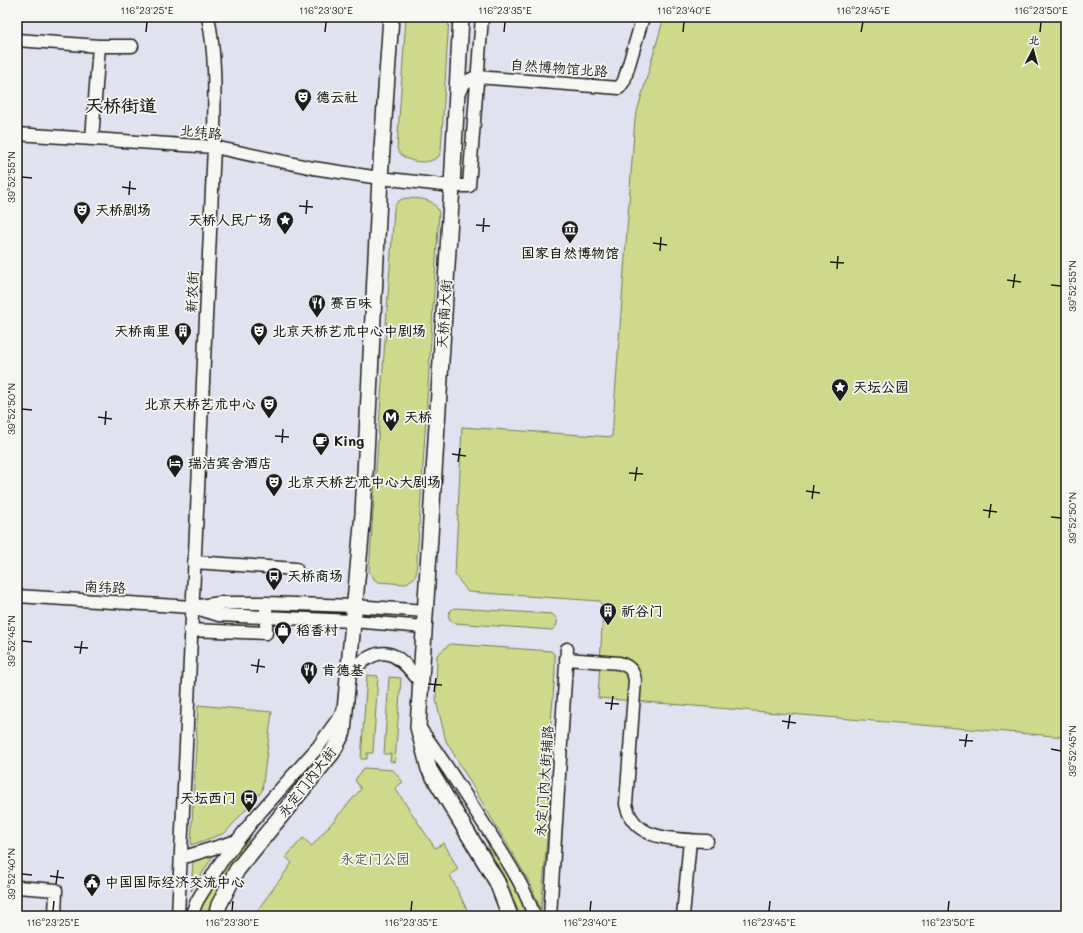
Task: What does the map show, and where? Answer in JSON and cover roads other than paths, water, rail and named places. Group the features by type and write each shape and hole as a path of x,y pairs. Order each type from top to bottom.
{"main road":[{"path":"354,613 363,514 380,178 391,17"},
{"name":"天桥南大街","path":"426,611 461,17"},
{"path":"426,611 418,726 429,769 498,882 510,916"},
{"name":"永定门内大街","path":"216,916 219,905 237,870 332,753 343,732 354,613"}],"street":[{"name":"新农街","path":"192,607 214,147 214,47 208,17"},
{"path":"457,98 462,86 468,80 477,77 482,17"},
{"name":"自然博物馆北路","path":"477,77 619,88 624,81 643,17"},
{"path":"17,40 98,46 132,46"},
{"path":"92,139 98,46"},
{"name":"北纬路","path":"17,134 214,147 313,168 380,178 452,186 469,186 477,77"},
{"path":"194,562 296,569"},
{"name":"南纬路","path":"17,596 192,607 220,603 266,603 354,613"},
{"path":"190,630 266,633 266,603"},
{"path":"178,916 192,607"},
{"name":"南纬路","path":"192,607 219,615 266,617 354,613"},
{"path":"354,613 426,611"},
{"path":"354,613 424,627"},
{"path":"348,673 360,663 379,653 386,652 399,657 420,682"},
{"name":"永定门内大街辅路","path":"550,916 566,654 619,663 626,665 632,671 635,680 626,804 628,810 632,821 644,831 658,836 690,840"},
{"path":"191,916 197,901 210,878 237,841 298,768 318,747 345,709"},
{"path":"418,726 478,814 525,892 534,916"},
{"path":"684,916 690,840 707,841"},
{"path":"181,858 237,841"},
{"path":"17,888 56,890 55,916"}],"place":[{"name":"德云社","path":"303,112"},
{"name":"天桥剧场","path":"82,225"},
{"name":"天桥人民广场","path":"285,235"},
{"name":"国家自然博物馆","path":"570,244"},
{"name":"赛百味","path":"317,318"},
{"name":"天桥南里","path":"183,346"},
{"name":"北京天桥艺术中心中剧场","path":"259,346"},
{"name":"天坛公园","path":"840,402"},
{"name":"北京天桥艺术中心","path":"269,419"},
{"name":"天桥","path":"391,432"},
{"name":"King","path":"321,456"},
{"name":"瑞洁宾舍酒店","path":"175,478"},
{"name":"北京天桥艺术中心大剧场","path":"274,497"},
{"name":"天桥商场","path":"274,591"},
{"name":"祈谷门","path":"608,626"},
{"name":"稻香村","path":"283,645"},
{"name":"肯德基","path":"309,685"},
{"name":"天坛西门","path":"249,813"},
{"name":"中国国际经济交流中心","path":"92,897"}],"district":[{"name":"天桥街道","path":"121,106"}],"park label":[{"name":"永定门公园","path":"375,859"}]}
